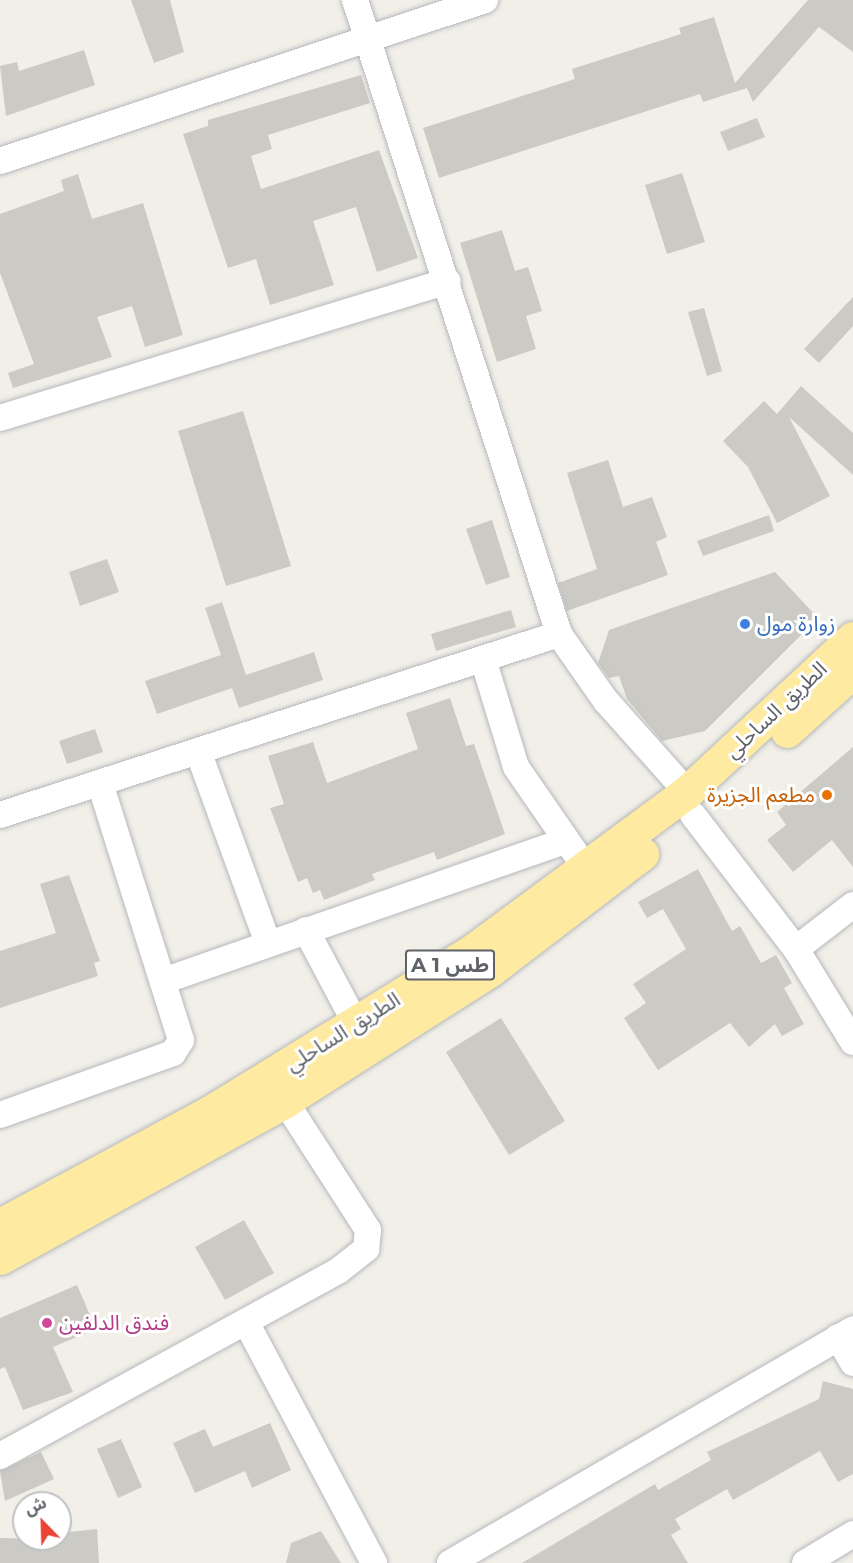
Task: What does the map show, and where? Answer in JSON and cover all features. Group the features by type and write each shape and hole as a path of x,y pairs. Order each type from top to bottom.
{"highway":[{"name":"الطريق الساحلي","path":"0,1225 109,1170 356,1024 472,951 587,867 690,804 853,638"},
{"name":"الطريق الساحلي","path":"0,1258 285,1101 489,970 853,671"}],"street":[{"path":"355,0 448,281 559,634 606,701 690,804 796,949 853,1042"},
{"path":"0,160 369,41 485,0"},
{"path":"0,418 448,281"},
{"path":"0,815 559,634"},
{"path":"483,659 516,767 566,841 587,867"},
{"path":"198,751 268,943"},
{"path":"0,1115 173,1053 181,1040 100,783"},
{"path":"163,981 566,841"},
{"path":"796,949 853,905"},
{"path":"306,930 356,1024"},
{"path":"0,1456 338,1271 366,1249 368,1230 285,1101"},
{"path":"246,1322 374,1563"},
{"path":"450,1563 846,1333 853,1363"},
{"path":"806,1563 853,1534"}],"building":[{"path":"131,0 170,0 184,52 154,63"},
{"path":"808,0 853,0 853,52 819,27 753,102 747,88 703,102 700,94 439,178 423,128 575,79 572,69 681,34 679,28 714,17 735,83"},
{"path":"84,50 95,85 6,116 0,66 17,62 19,71"},
{"path":"361,75 370,103 268,135 272,149 251,156 261,189 379,150 418,258 377,272 356,207 313,221 334,285 270,305 256,259 228,268 183,134 208,126 208,120"},
{"path":"757,118 765,137 728,151 720,132"},
{"path":"682,173 705,242 667,254 645,185"},
{"path":"78,174 92,219 143,203 183,335 145,347 132,306 97,317 112,357 13,388 8,373 34,364 0,273 0,214 64,191 61,180"},
{"path":"502,230 515,271 528,267 542,311 526,316 536,349 497,362 460,243"},
{"path":"853,297 853,326 819,363 804,349"},
{"path":"704,308 722,371 707,376 688,312"},
{"path":"801,386 853,433 853,475 789,417 830,496 777,523 748,467 723,441 764,401 777,414"},
{"path":"243,411 291,566 226,586 178,431"},
{"path":"608,460 623,507 652,497 667,537 656,542 668,575 567,611 558,583 597,569 567,473"},
{"path":"769,515 774,531 703,556 697,541"},
{"path":"492,520 510,577 486,585 466,529"},
{"path":"107,559 119,592 80,606 69,572"},
{"path":"775,572 818,618 705,731 662,741 627,699 619,676 609,678 598,663 609,630"},
{"path":"222,602 246,675 314,652 323,680 239,708 232,688 157,714 145,681 221,655 205,608"},
{"path":"511,610 516,627 436,651 431,634"},
{"path":"450,698 466,746 474,744 505,834 437,860 434,852 372,874 375,880 324,900 320,890 313,893 307,878 298,882 270,808 284,804 268,756 313,742 327,783 418,749 406,713"},
{"path":"95,729 103,752 67,764 59,741"},
{"path":"853,747 853,867 832,840 793,872 767,840 786,825 777,812"},
{"path":"698,869 732,931 740,926 761,963 776,955 792,983 784,988 804,1024 782,1036 775,1024 749,1047 730,1023 658,1070 624,1018 646,1003 633,984 686,949 663,909 647,918 638,902"},
{"path":"69,875 100,961 94,963 98,976 0,1008 0,951 56,933 40,884"},
{"path":"501,1018 565,1121 509,1155 446,1052"},
{"path":"244,1220 274,1273 225,1300 195,1247"},
{"name":"فندق الدلفين","path":"77,1285 96,1329 53,1347 73,1392 23,1410 5,1367 0,1369 0,1318"},
{"path":"823,1381 853,1389 853,1474 838,1482 820,1451 733,1500 727,1489 675,1519 681,1529 671,1535 688,1563 522,1563 655,1484 658,1490 711,1460 707,1452 819,1399"},
{"path":"270,1423 291,1470 252,1488 245,1471 195,1493 173,1443 205,1429 213,1447"},
{"path":"121,1439 142,1487 118,1498 97,1449"},
{"path":"41,1452 54,1479 27,1491 12,1491 12,1498 5,1501 0,1471"},
{"path":"97,1529 99,1563 0,1563 0,1538 12,1538 12,1551 72,1551 72,1532"},
{"path":"321,1531 341,1563 286,1563 291,1543"}],"place":[{"name":"زوارة مول","path":"745,624"},
{"name":"مطعم الجزيرة","path":"827,795"},
{"name":"فندق الدلفين","path":"47,1323"}]}
